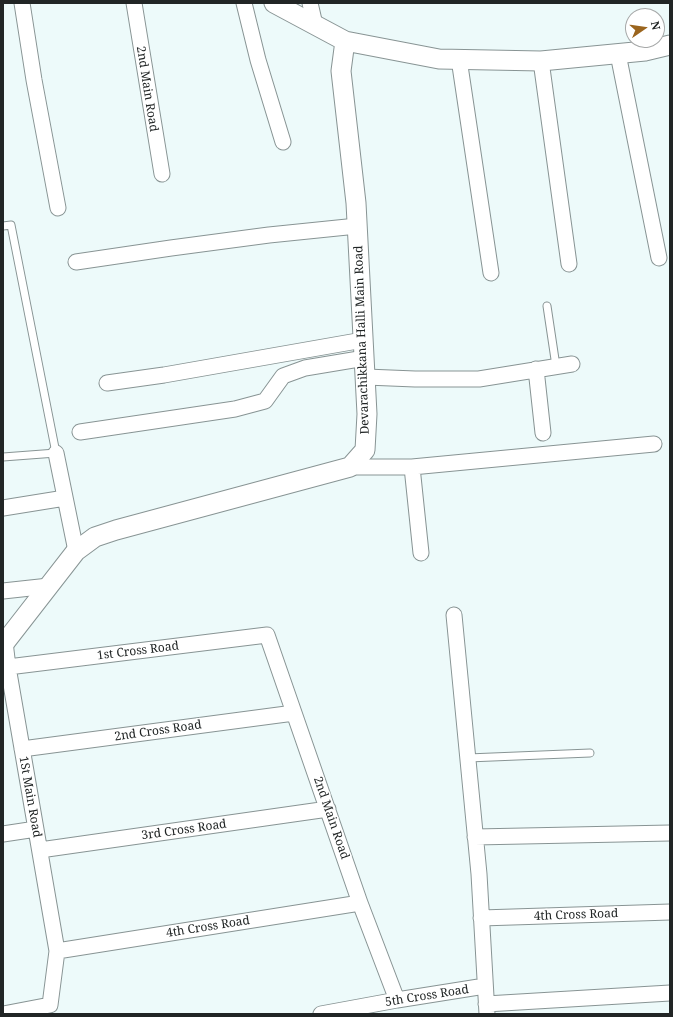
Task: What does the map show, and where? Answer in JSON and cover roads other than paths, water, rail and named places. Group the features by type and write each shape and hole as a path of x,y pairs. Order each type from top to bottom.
{"street":[{"path":"22,3 34,80 58,208"},
{"name":"2nd Main Road","path":"134,3 162,174"},
{"path":"244,3 258,60 283,142"},
{"path":"274,3 346,41 439,59 541,61 645,51 670,45"},
{"path":"310,3 315,25"},
{"name":"Devarachikkana Halli Main Road","path":"346,41 341,71 356,203 368,414 365,450 350,467"},
{"path":"618,54 658,258"},
{"path":"459,59 491,273"},
{"path":"541,61 569,264"},
{"path":"76,262 269,235 357,226"},
{"path":"107,383 164,375 363,340"},
{"path":"80,432 235,409 265,401 283,376 306,368 364,358"},
{"path":"366,377 480,379 572,364"},
{"path":"536,369 543,433"},
{"path":"4,644 76,551 95,537 116,530 350,467 412,467 654,444"},
{"path":"56,452 76,551"},
{"path":"412,467 421,553"},
{"path":"3,508 65,498"},
{"path":"3,591 49,586"},
{"path":"454,615 475,837 487,1009 670,992"},
{"name":"2nd Main Road","path":"267,635 360,903 397,1000"},
{"name":"1st Cross Road","path":"8,667 267,635"},
{"name":"1St Main Road","path":"3,1014 50,1005 57,951 4,644"},
{"name":"2nd Cross Road","path":"22,749 294,713"},
{"name":"3rd Cross Road","path":"40,850 328,809"},
{"path":"3,834 36,829"},
{"path":"475,837 670,833"},
{"name":"4th Cross Road","path":"57,951 360,903"},
{"name":"4th Cross Road","path":"481,918 670,912"},
{"name":"5th Cross Road","path":"321,1014 485,986"}],"lane":[{"path":"3,226 11,225 56,452 3,457"},
{"path":"547,306 556,366"},
{"path":"468,758 590,752"}]}
